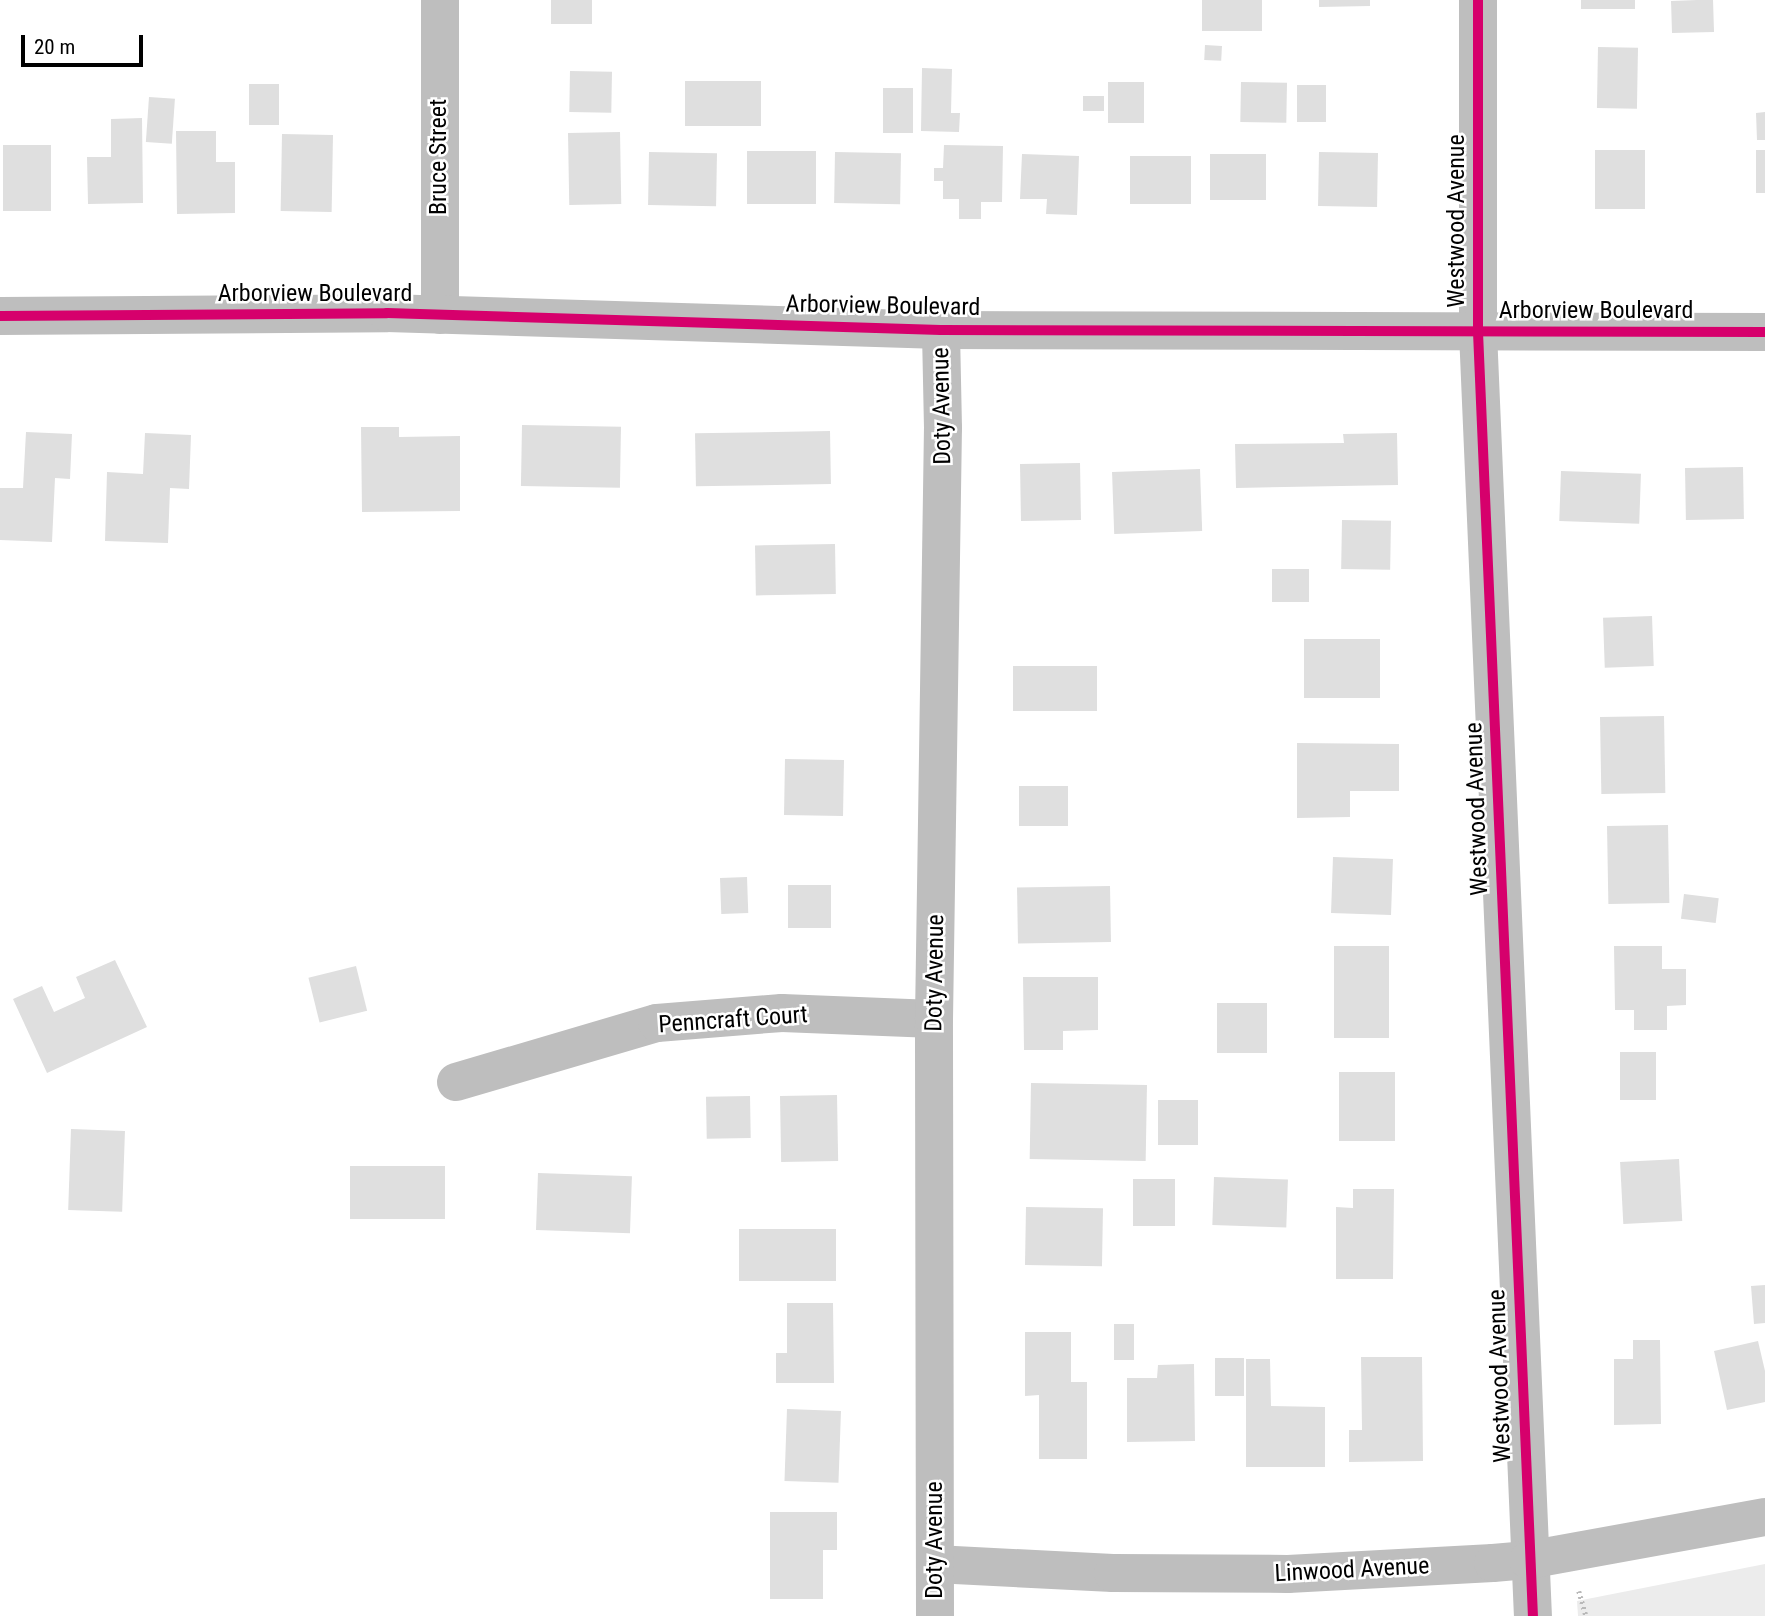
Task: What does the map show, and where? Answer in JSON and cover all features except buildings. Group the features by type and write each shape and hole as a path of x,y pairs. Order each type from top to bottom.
{"street":[{"name":"Bruce Street","path":"440,0 440,315"},
{"name":"Westwood Avenue","path":"1478,0 1478,331 1528,1560 1533,1616"},
{"name":"Arborview Boulevard","path":"0,316 440,315 941,330 1765,332"},
{"name":"Doty Avenue","path":"935,1616 934,1019 943,428 941,330"},
{"name":"Penncraft Court","path":"456,1083 657,1023 782,1013 934,1019"},
{"name":"Linwood Avenue","path":"935,1564 1113,1573 1288,1574 1528,1560 1765,1517"}],"path":[{"path":"1578,1587 1586,1616"}],"shaded area":[{"path":"1765,1564 1765,1616 1578,1616 1577,1601"}],"cycle path":[{"path":"1478,0 1478,332 1533,1616"},
{"path":"0,316 387,313 941,330 1765,332"}]}
